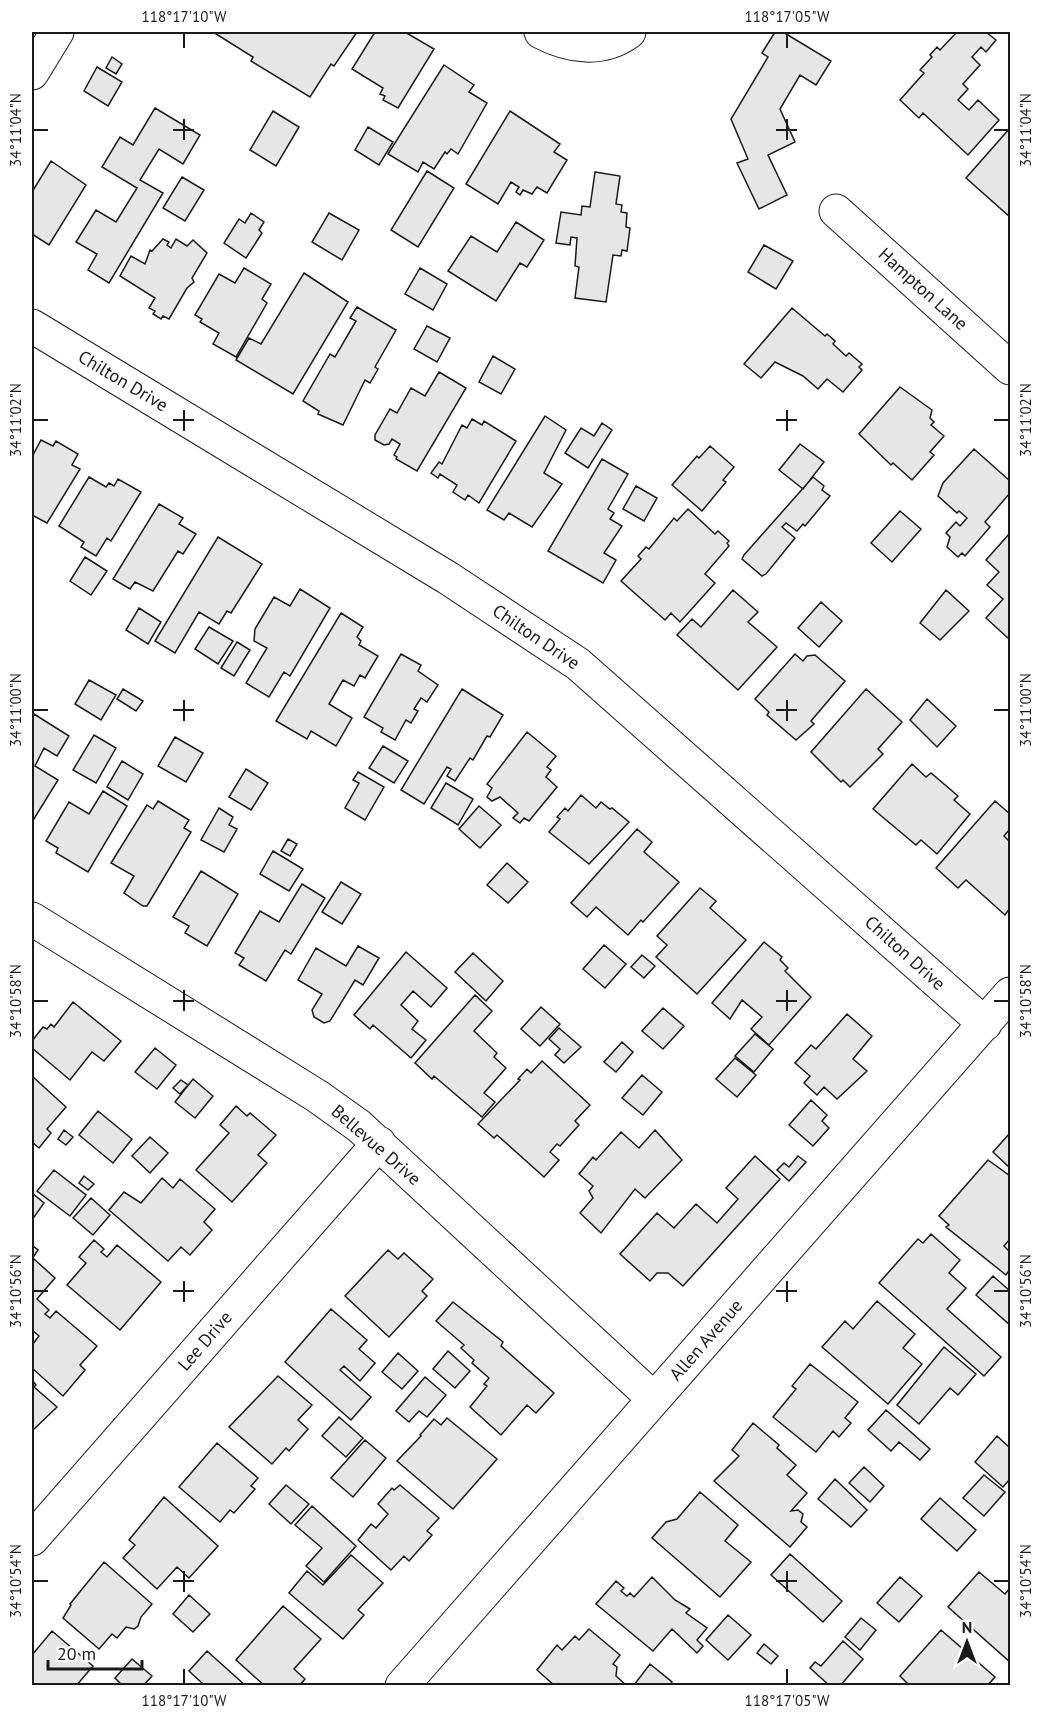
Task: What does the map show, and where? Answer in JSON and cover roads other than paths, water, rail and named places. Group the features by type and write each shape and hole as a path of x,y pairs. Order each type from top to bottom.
{"street":[{"path":"32,73 57,32"},
{"path":"542,32 558,41 582,46 606,44 629,32"},
{"name":"Hampton Lane","path":"836,211 1011,368"},
{"name":"Chilton Drive","path":"32,326 448,578 578,664 985,1024"},
{"name":"Bellevue Drive","path":"33,922 317,1096 379,1143 654,1399"},
{"name":"Allen Avenue","path":"402,1686 1011,994"},
{"name":"Lee Drive","path":"32,1539 379,1143"}]}
